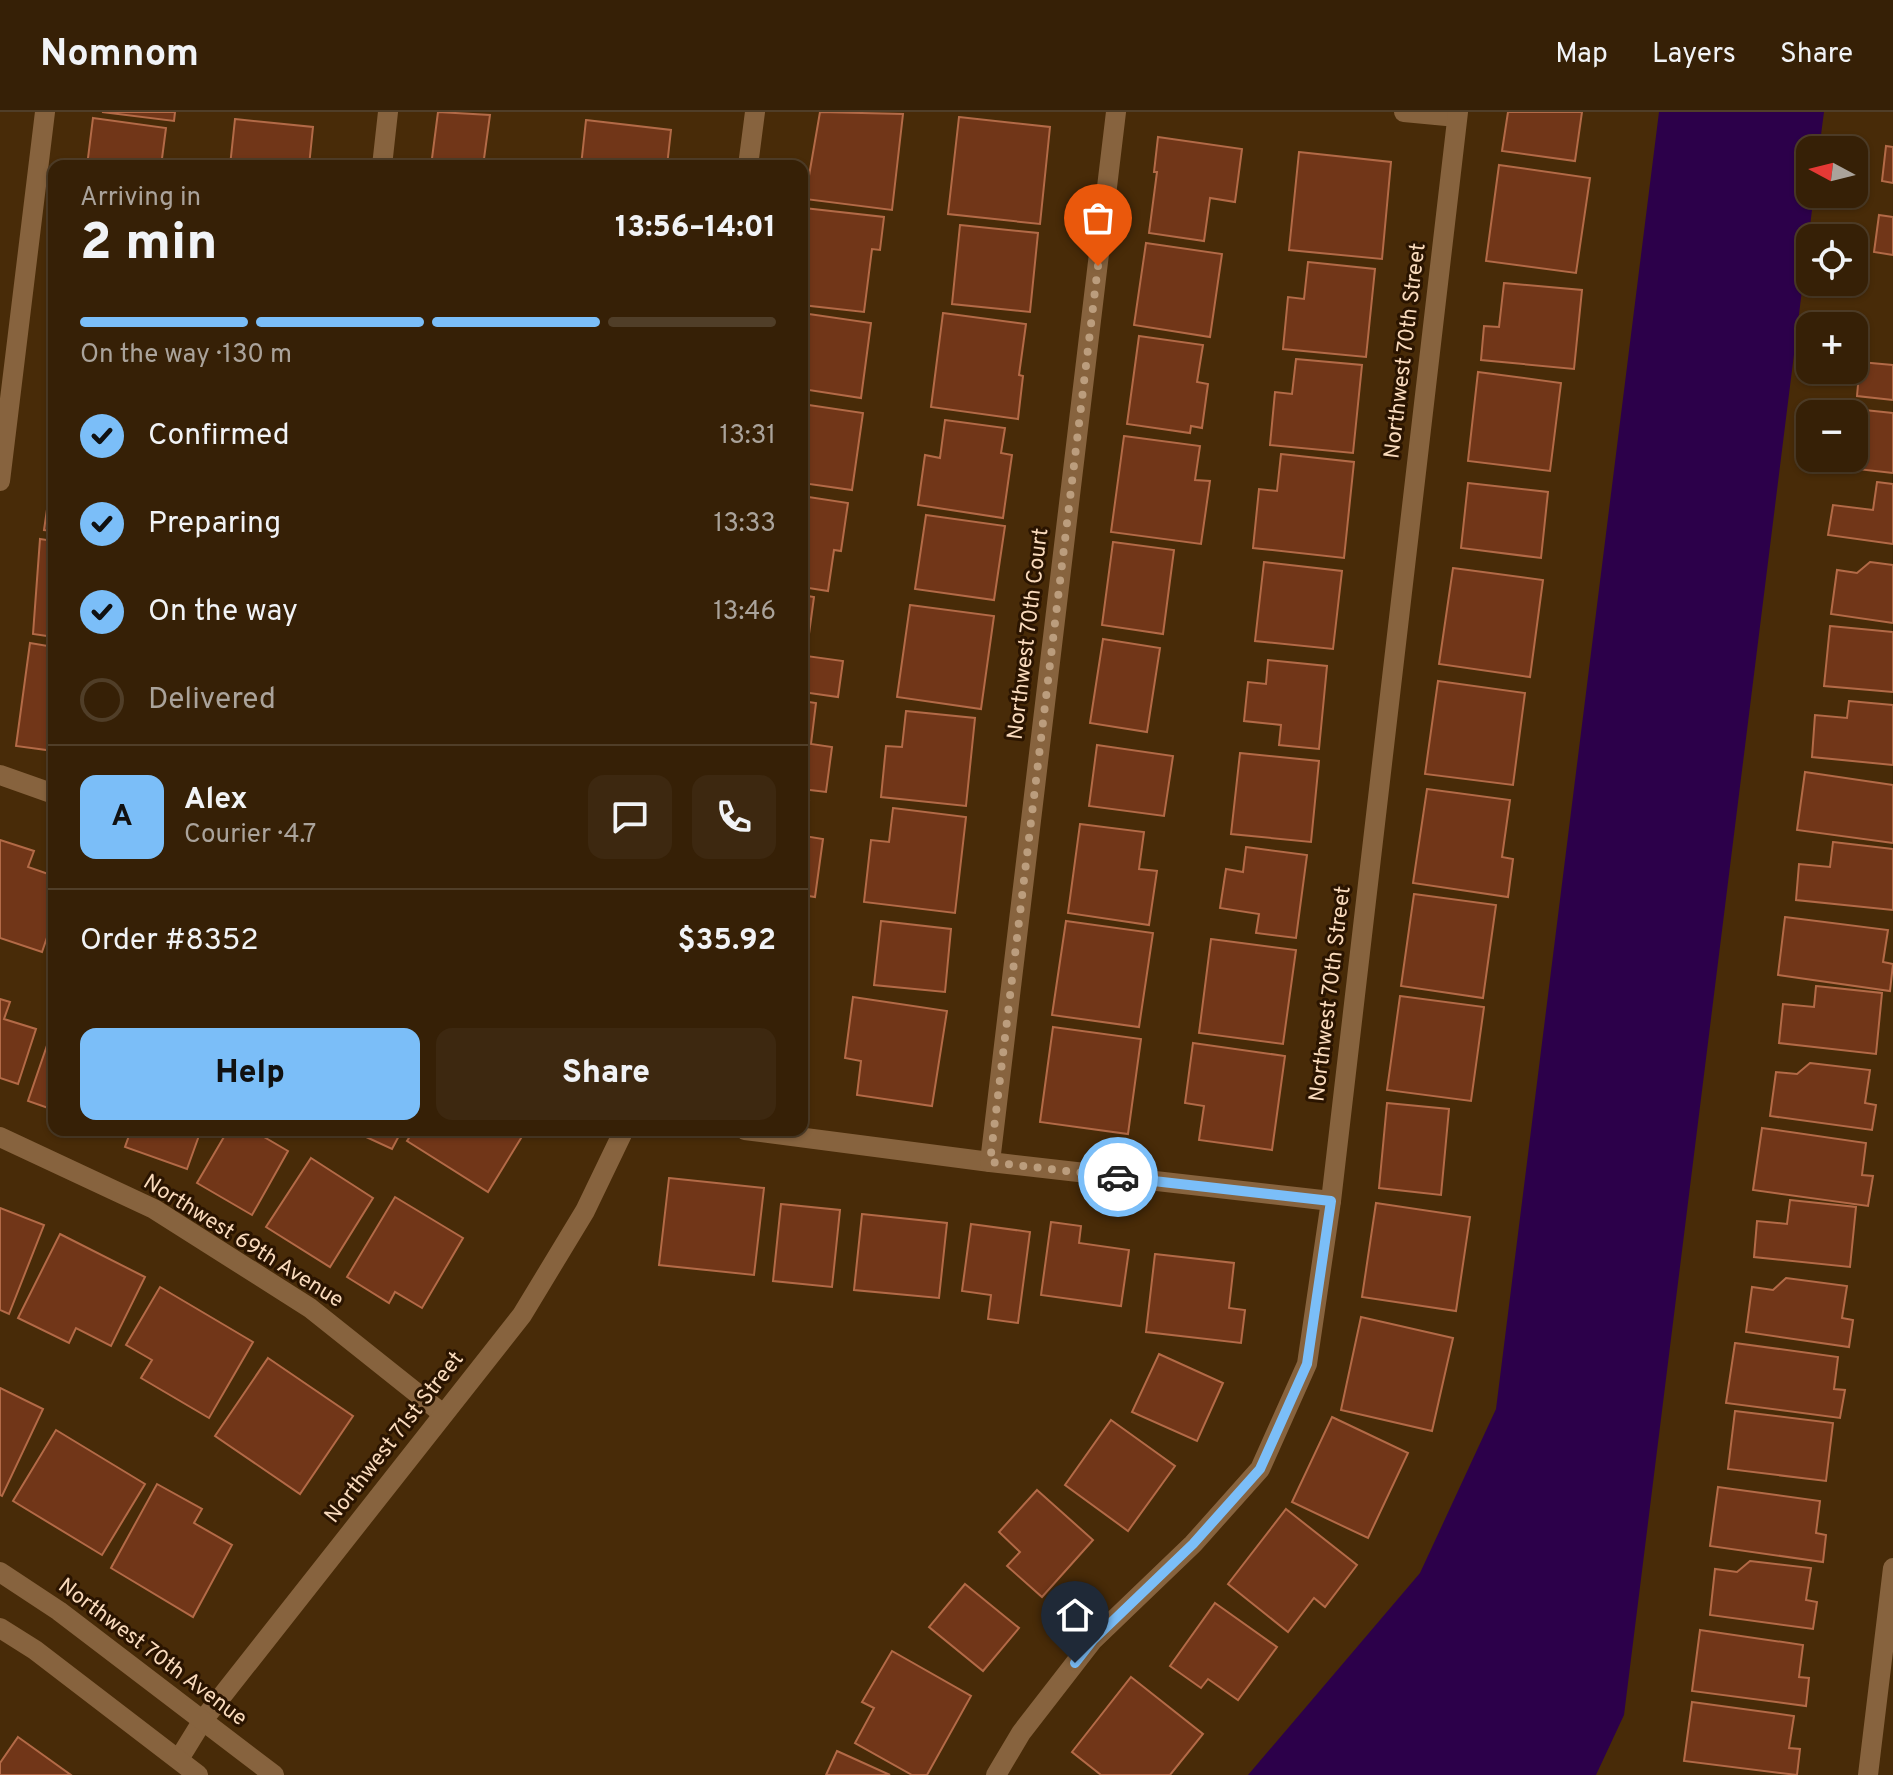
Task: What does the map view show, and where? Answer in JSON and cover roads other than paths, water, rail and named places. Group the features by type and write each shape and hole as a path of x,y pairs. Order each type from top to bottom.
{"street":[{"path":"0,481 45,112"},
{"path":"383,160 388,112"},
{"path":"749,160 755,112"},
{"name":"Northwest 70th Court","path":"990,1162 1116,112"},
{"path":"1404,112 1458,115"},
{"name":"Northwest 70th Street","path":"996,1775 1021,1733 1093,1640 1193,1544 1260,1469 1307,1364 1331,1201 1458,115"},
{"path":"0,775 48,792"},
{"name":"Northwest 71st Street","path":"179,1759 203,1720 522,1315 585,1211 621,1136"},
{"path":"791,1136 1331,1201"},
{"name":"Northwest 69th Avenue","path":"0,1137 154,1209 310,1308 443,1414"},
{"name":"Northwest 70th Avenue","path":"0,1572 59,1611 274,1775"},
{"path":"1868,1775 1892,1580"},
{"path":"0,1628 35,1650 198,1775"}]}
